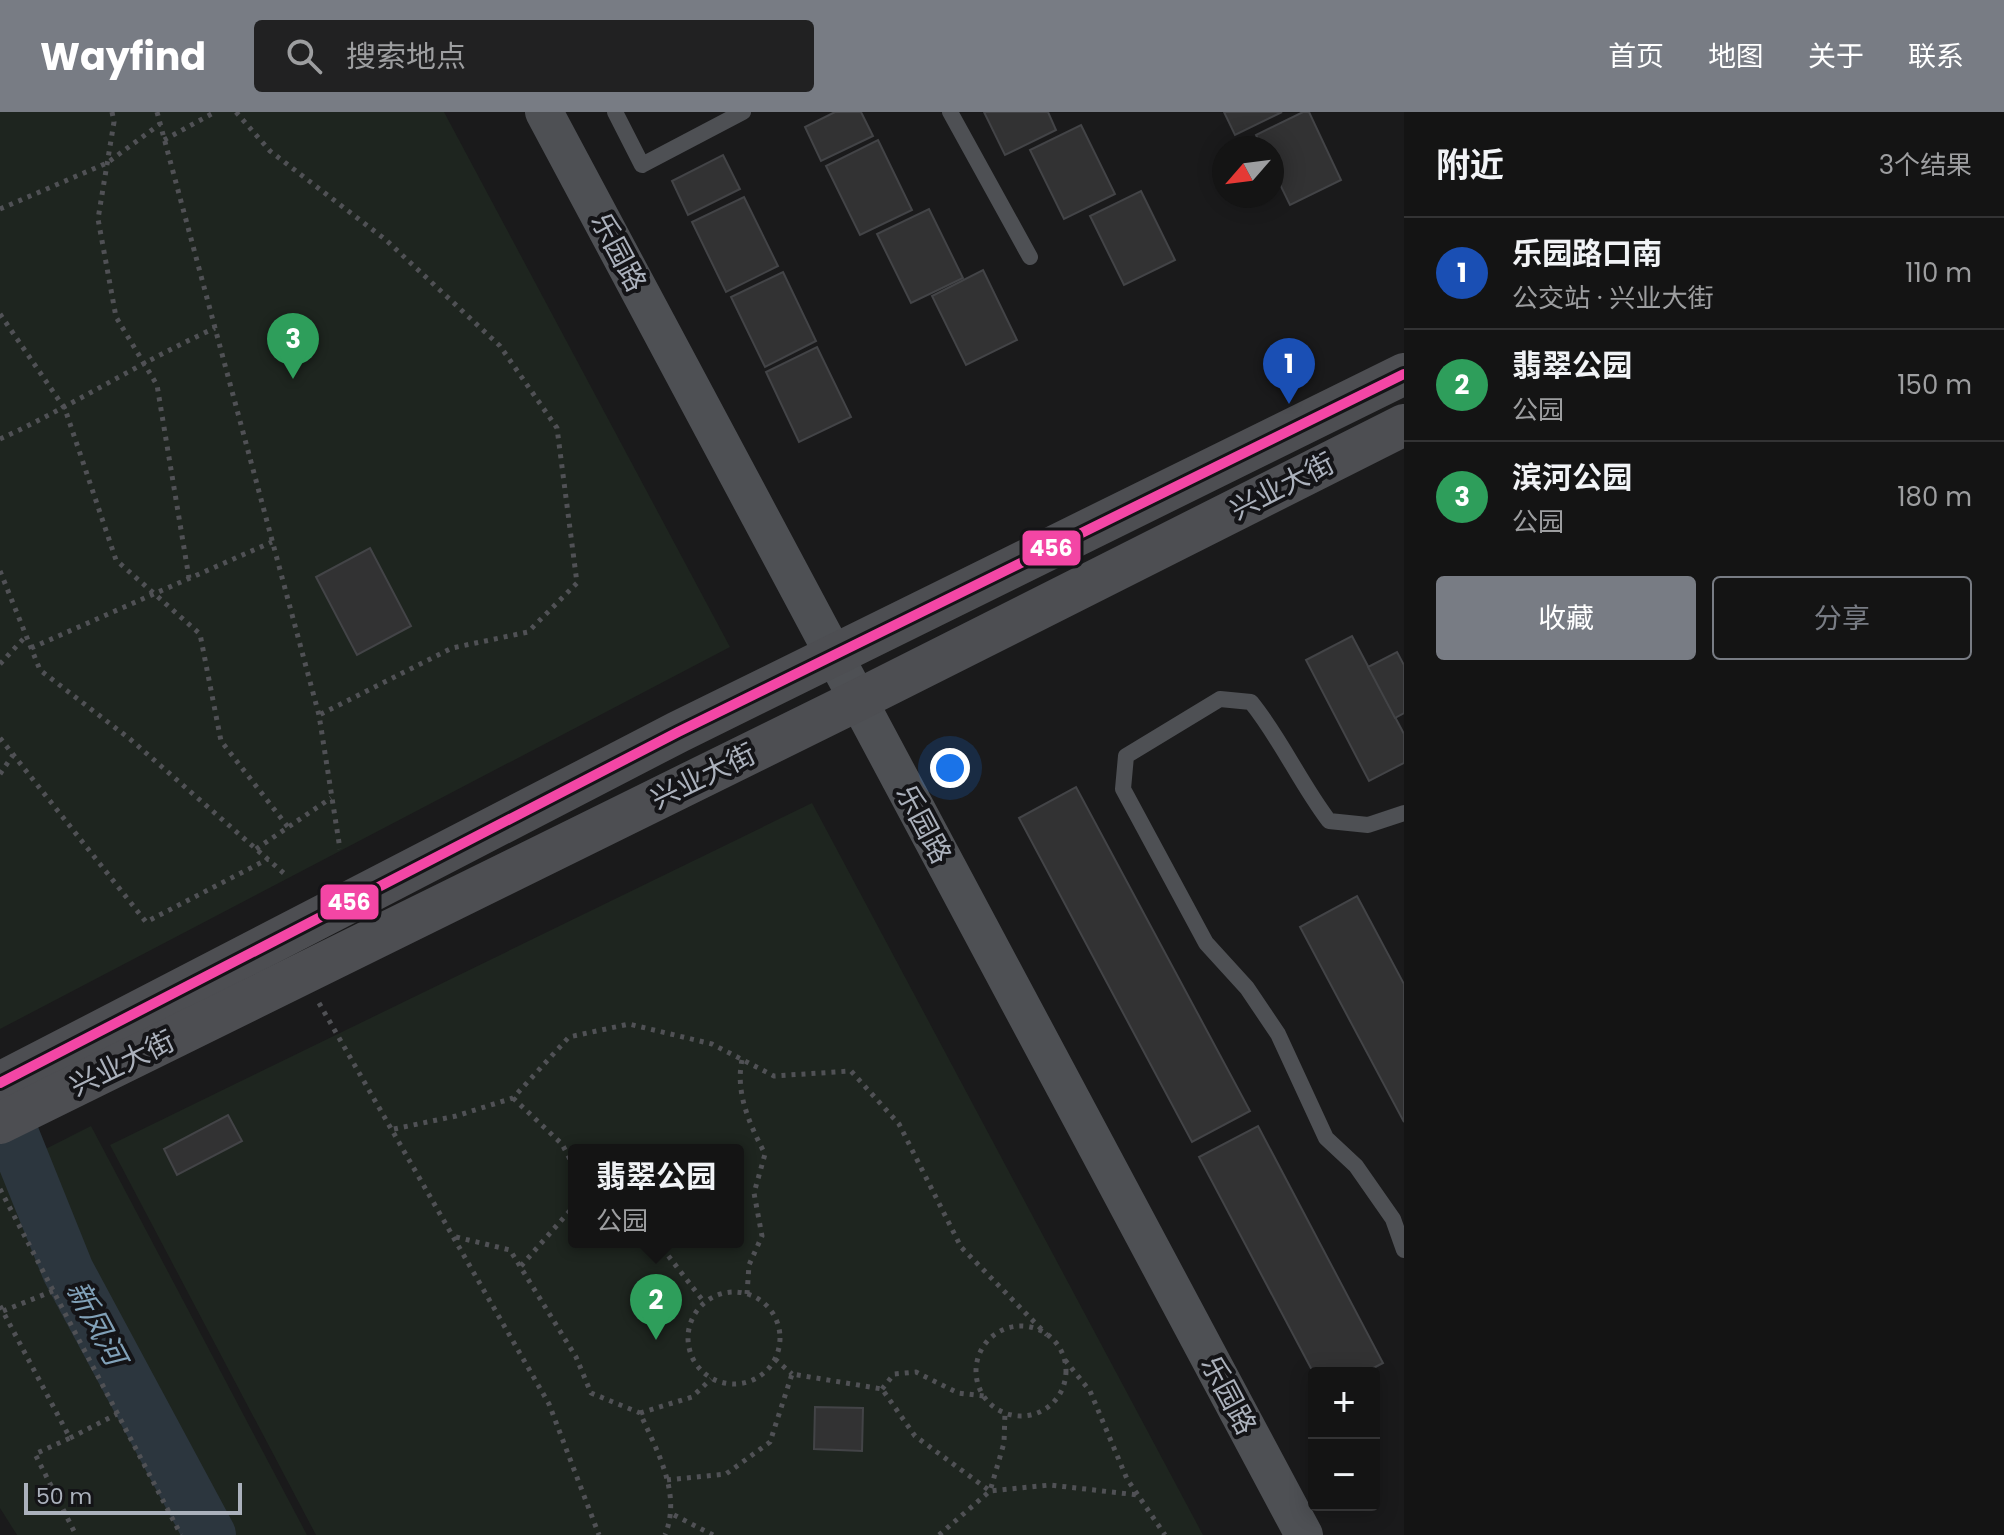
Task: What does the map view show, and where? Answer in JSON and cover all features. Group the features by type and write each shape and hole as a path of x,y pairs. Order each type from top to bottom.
{"main road":[{"name":"兴业大街","path":"0,1123 24,1084 834,655 1404,374"},
{"name":"兴业大街","path":"24,1084 302,974 858,700 1404,425"}],"street":[{"name":"乐园路","path":"544,112 1304,1535"}],"lane":[{"path":"615,112 642,165 743,112"},
{"path":"950,112 1030,257"},
{"path":"1404,813 1368,825 1329,821 1300,784 1269,724 1251,702 1220,699 1126,756 1123,789 1206,943 1247,988 1278,1034 1326,1138 1356,1166 1393,1219 1404,1250"}],"path":[{"path":"112,112 114,122 98,219 116,317 157,385 189,578"},
{"path":"157,112 319,715 340,849"},
{"path":"164,140 215,112"},
{"path":"236,112 270,151 386,240 500,346 557,428 577,583 528,632 452,648 319,715"},
{"path":"0,209 107,163 160,124"},
{"path":"0,314 65,409 116,560 200,634 221,741 288,827"},
{"path":"0,439 65,409 143,361 215,328"},
{"path":"31,648 272,542"},
{"path":"0,571 40,670 130,739 287,876"},
{"path":"0,664 26,636"},
{"path":"0,738 146,922 268,859"},
{"path":"0,774 13,754"},
{"path":"256,849 332,798"},
{"path":"302,974 394,1129 549,1404 599,1535"},
{"path":"394,1129 456,1116 513,1098 569,1037 629,1024 712,1044 774,1076 851,1071 899,1124 961,1247 1047,1335 1090,1391 1127,1479 1165,1535"},
{"path":"742,1060 739,1076 748,1121 765,1154 754,1193 762,1236 749,1265 747,1294"},
{"path":"513,1098 562,1144 568,1156"},
{"path":"0,1189 181,1535"},
{"path":"521,1266 568,1213"},
{"path":"455,1237 510,1250 576,1357 591,1393 640,1413 692,1397 711,1379"},
{"path":"660,1248 704,1302"},
{"path":"53,1291 2,1308 70,1438"},
{"path":"724,1293 747,1294 764,1304 776,1321 780,1341 768,1370 751,1382 731,1385 711,1379 695,1364 687,1342 691,1320 704,1302 724,1293"},
{"path":"1047,1335 1033,1328 1018,1326 1002,1330 990,1339 980,1351 976,1366 977,1382 984,1396 1005,1413 1033,1414 1056,1400 1066,1374 1064,1360"},
{"path":"775,1359 792,1374 882,1389 915,1436 990,1491 1050,1485 1138,1495"},
{"path":"882,1389 894,1374 916,1372 958,1393 984,1396"},
{"path":"667,1480 726,1474 770,1442 792,1374"},
{"path":"640,1413 667,1480 674,1515 665,1535"},
{"path":"939,1535 990,1491 1004,1443 1005,1413"},
{"path":"76,1535 35,1454 117,1414"},
{"path":"674,1515 713,1535"}],"shaded area":[{"path":"0,112 444,112 730,647 0,1029"},
{"path":"812,803 1203,1535 316,1535 110,1145"},
{"path":"91,1126 307,1535 17,1535 0,1508 0,1172"}],"building":[{"path":"835,112 861,112 873,136 821,161 805,127"},
{"path":"984,112 1048,112 1056,130 1005,155"},
{"path":"1224,112 1282,112 1235,135"},
{"path":"1309,112 1341,180 1290,205 1284,193 1284,136 1256,135"},
{"path":"1081,125 1115,194 1064,219 1030,150"},
{"path":"878,140 912,210 860,235 826,166"},
{"path":"723,155 740,189 688,215 672,181"},
{"path":"1141,191 1175,260 1124,285 1090,216"},
{"path":"744,197 778,266 726,292 692,222"},
{"path":"929,209 963,278 911,303 877,234"},
{"path":"983,270 1017,340 966,365 932,296"},
{"path":"783,272 816,341 765,367 731,297"},
{"path":"817,347 851,417 799,442 766,372"},
{"path":"370,548 411,626 357,655 316,577"},
{"path":"1352,636 1404,734 1404,763 1369,781 1306,660"},
{"path":"1397,652 1404,665 1404,713 1395,718 1368,667"},
{"path":"1076,787 1250,1111 1192,1142 1019,818"},
{"path":"1357,896 1404,984 1404,1122 1300,927"},
{"path":"228,1115 242,1141 177,1175 164,1149"},
{"path":"1258,1126 1383,1363 1375,1367 1310,1367 1199,1157"},
{"path":"815,1407 863,1408 862,1451 814,1449"}],"waterway":[{"name":"新凤河","path":"0,1102 68,1271 210,1535"}],"transit line":[{"name":"456","path":"0,1083 678,732 1404,374"}],"place":[{"name":"滨河公园","path":"293,379"},
{"name":"乐园路口南","path":"1289,404"},
{"name":"翡翠公园","path":"656,1340"}]}
